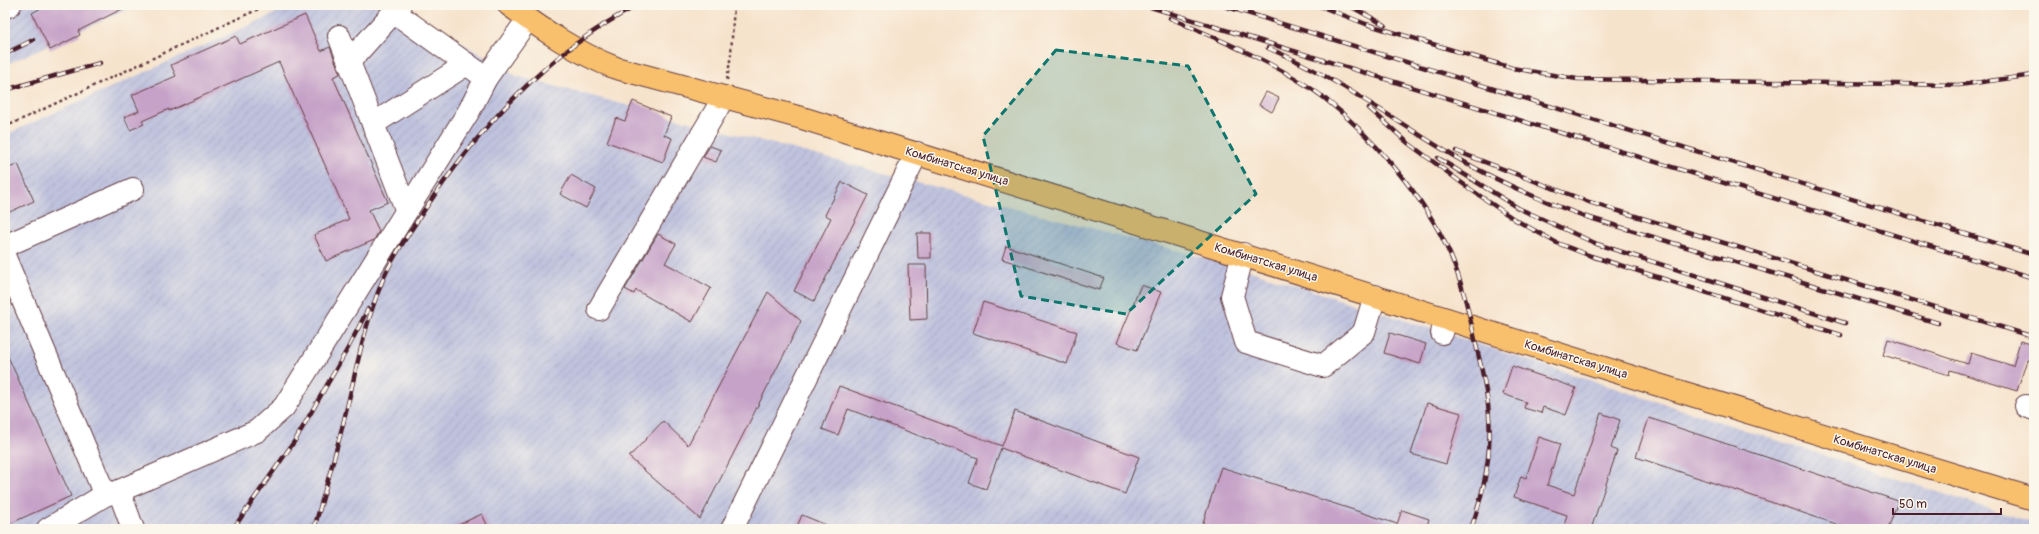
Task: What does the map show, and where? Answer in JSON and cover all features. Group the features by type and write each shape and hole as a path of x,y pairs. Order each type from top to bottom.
{"main road":[{"name":"Комбинатская улица","path":"509,5 528,19 592,59 616,68 802,118 1375,296 1444,326 2034,499"}],"street":[{"path":"5,7 10,5"},
{"path":"350,62 397,8 466,64 486,78"},
{"path":"48,529 112,493 257,431 284,407 378,260 406,209 469,112 486,78 528,19"},
{"path":"339,36 406,209"},
{"path":"373,124 466,64"},
{"path":"599,310 724,97"},
{"path":"732,529 917,153"},
{"path":"5,246 133,189"},
{"path":"1243,254 1232,296 1246,342 1323,366 1364,332 1375,296"},
{"path":"5,258 112,493 133,529"}],"path":[{"path":"5,127 267,5"},
{"path":"724,97 731,54 734,5"}],"highlighted area":[{"path":"1056,50 1188,66 1256,194 1126,314 1021,296 983,136"}],"shaded area":[{"path":"5,5 137,5 5,65"},
{"path":"294,5 399,5 516,76 1239,267 2034,523 2034,529 5,529 5,135"}],"building":[{"path":"47,5 130,5 78,31 80,35 50,50 32,13"},
{"path":"305,15 321,51 330,47 340,74 333,77 388,202 369,210 379,231 374,240 326,261 314,235 349,219 279,62 169,111 169,109 142,121 144,124 130,130 124,117 139,111 132,95 176,76 171,65 236,36 240,44"},
{"path":"1266,92 1279,98 1272,112 1259,105"},
{"path":"633,101 671,117 664,135 672,138 663,162 607,142 616,118 625,121"},
{"path":"710,146 721,150 716,162 703,157"},
{"path":"18,164 34,201 5,214 5,170"},
{"path":"571,175 596,189 586,208 560,194"},
{"path":"842,182 868,195 814,301 794,291 831,218 825,215"},
{"path":"917,233 931,233 931,258 918,258"},
{"path":"658,234 676,244 665,263 711,288 692,322 636,290 634,294 625,289"},
{"path":"1006,246 1104,278 1099,290 1002,259"},
{"path":"908,265 926,265 927,319 910,320"},
{"path":"1141,285 1161,292 1137,350 1117,343"},
{"path":"768,292 801,321 700,519 629,457 663,421 688,445"},
{"path":"983,302 1077,332 1067,364 973,333"},
{"path":"1390,333 1426,344 1420,364 1384,353"},
{"path":"1888,339 1968,364 1971,353 2013,366 2020,341 2034,345 2034,362 2027,360 2017,391 1950,370 1949,375 1883,355"},
{"path":"5,350 71,496 9,524 5,514"},
{"path":"1512,366 1576,388 1566,415 1543,407 1541,413 1524,408 1526,402 1503,394"},
{"path":"839,386 1002,446 1015,411 1139,457 1125,494 1001,448 986,489 969,483 978,458 848,409 838,435 822,429"},
{"path":"1427,403 1461,413 1446,464 1411,454"},
{"path":"1601,413 1620,420 1611,448 1617,451 1591,529 1563,529 1567,515 1514,497 1521,476 1526,478 1539,437 1560,444 1547,485 1574,494"},
{"path":"1649,418 1898,501 1888,529 1845,529 1845,527 1636,457"},
{"path":"1221,467 1397,524 1402,510 1429,519 1426,529 1201,529"},
{"path":"482,514 489,529 449,529"},
{"path":"802,515 836,529 796,529"}],"railway":[{"path":"314,529 341,434 360,353 374,303 388,268 399,249 423,212 467,151 517,95 574,45 605,24 638,5"},
{"path":"1144,5 2034,278"},
{"path":"1221,5 2034,255"},
{"path":"1317,5 1366,24 1512,68 1577,79 1959,85 2034,75"},
{"path":"1348,5 1385,25"},
{"path":"1170,18 1268,63 1306,85 1323,97 1359,129 1395,168 1426,210 1439,231 1454,263 1465,297 1484,380 1488,407 1490,431 1488,459 1480,501 1471,529"},
{"path":"5,54 33,40"},
{"path":"1268,48 1318,72 1433,144 1473,167 1505,183 1554,204 1587,217 1938,323"},
{"path":"5,90 100,63"},
{"path":"1369,108 1408,143 1470,189 1514,219 1557,243 1591,256 1841,335"},
{"path":"1456,151 1589,202 2034,337"},
{"path":"1438,158 1518,208 1597,244 1845,323"},
{"path":"233,529 296,439 348,348 368,309"}]}
